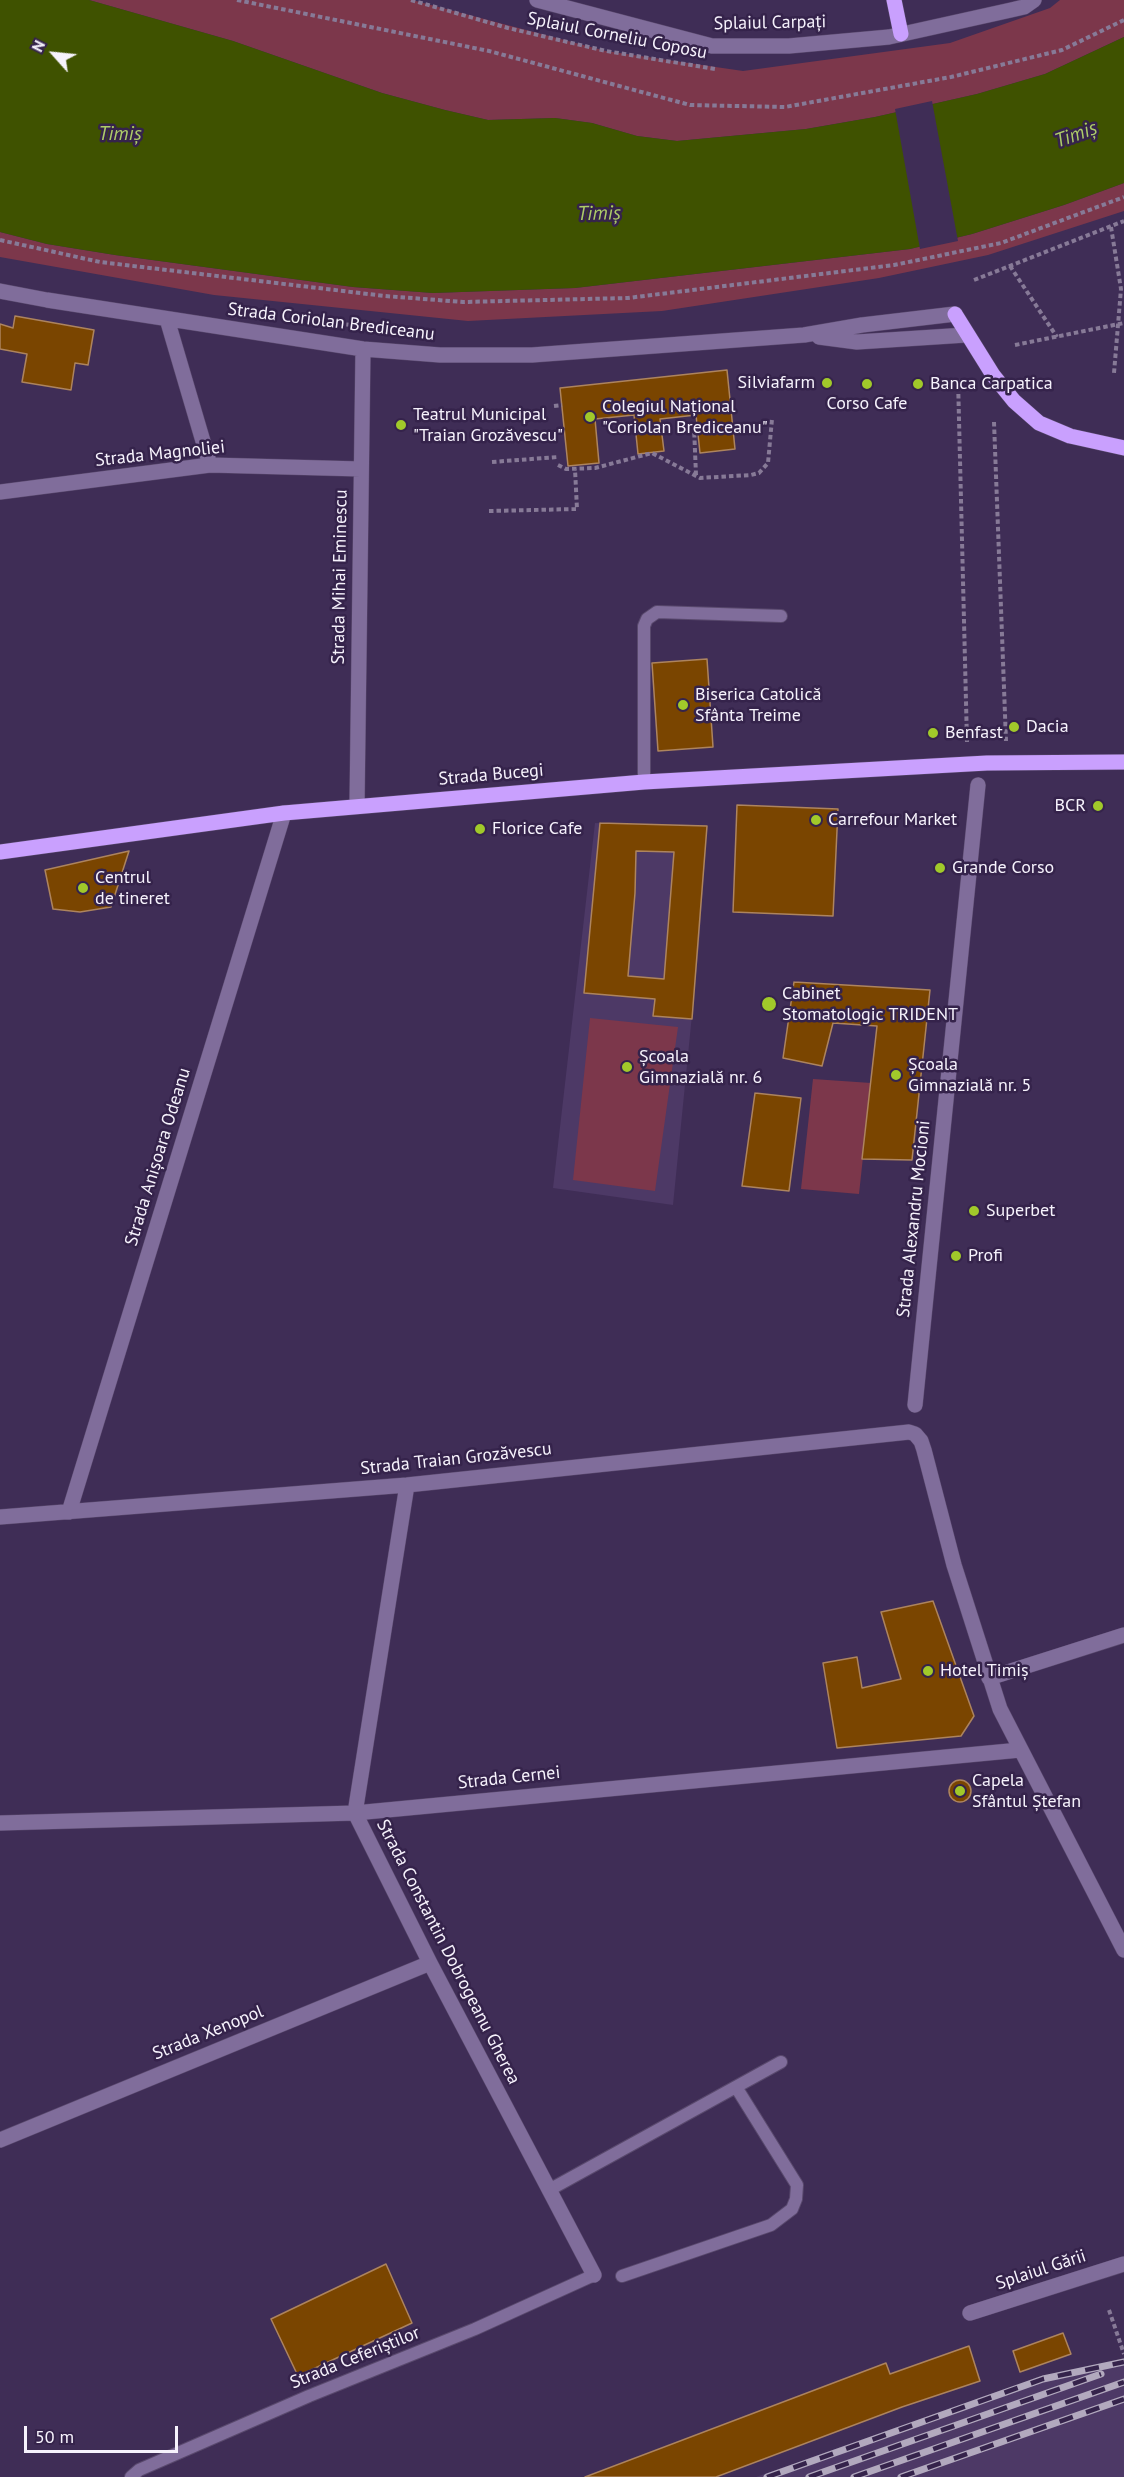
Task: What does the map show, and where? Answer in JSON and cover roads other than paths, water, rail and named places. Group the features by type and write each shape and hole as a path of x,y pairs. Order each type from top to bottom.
{"main road":[{"path":"894,0 901,34"},
{"path":"955,314 993,375 1014,401 1039,423 1070,436 1124,448"},
{"name":"Strada Bucegi","path":"0,852 357,805 644,782 987,763 1124,762"}],"street":[{"name":"Splaiul Carpați","path":"537,0 712,46 789,46 901,34 1024,7 1033,0"},
{"name":"Strada Coriolan Brediceanu","path":"0,291 363,349 440,355 532,355 804,335 862,325 955,314"},
{"path":"167,319 210,465"},
{"name":"Strada Coriolan Brediceanu","path":"804,335 857,342 966,335"},
{"name":"Strada Mihai Eminescu","path":"357,805 363,349"},
{"name":"Strada Magnoliei","path":"0,492 210,465 361,469"},
{"name":"Strada Alexandru Mocioni","path":"915,1405 978,785"},
{"name":"Strada Anișoara Odeanu","path":"69,1512 284,813"},
{"name":"Strada Traian Grozăvescu","path":"0,1517 407,1485 909,1432 915,1434 921,1441 924,1450 954,1565 989,1678"},
{"name":"Strada Constantin Dobrogeanu Gherea","path":"407,1485 355,1813 430,1963 594,2275"},
{"path":"1124,1635 989,1678 1000,1709 1020,1750 1124,1950"},
{"name":"Strada Cernei","path":"0,1823 355,1813 1020,1750"},
{"name":"Strada Xenopol","path":"0,2140 430,1963"},
{"name":"Splaiul Gării","path":"970,2313 1124,2264"}],"lane":[{"path":"644,782 644,626 647,619 657,612 780,616"},
{"path":"549,2190 781,2062"},
{"path":"622,2276 771,2225 792,2209 796,2199 797,2185 736,2087"},
{"name":"Strada Ceferiștilor","path":"131,2477 139,2470 298,2400 475,2329 594,2275"}],"water":[{"name":"Timiș","path":"0,0 89,0 233,41 382,93 445,110 488,120 555,118 592,123 637,136 677,141 806,129 875,117 977,94 1045,74 1124,37 1124,183 972,234 910,249 575,288 433,293 353,287 47,244 0,232"}],"railway":[{"path":"767,2477 1043,2379 1124,2362"},
{"path":"809,2477 1101,2374"},
{"path":"854,2477 1124,2382"},
{"path":"901,2477 1124,2399"}],"place":[{"name":"Silviafarm","path":"827,383"},
{"name":"Corso Cafe","path":"867,384"},
{"name":"Banca Carpatica","path":"918,384"},
{"name":"Colegiul Național \"Coriolan Brediceanu\"","path":"590,417"},
{"name":"Teatrul Municipal \"Traian Grozăvescu\"","path":"401,425"},
{"name":"Biserica Catolică Sfânta Treime","path":"683,705"},
{"name":"Dacia","path":"1014,727"},
{"name":"Benfast","path":"933,733"},
{"name":"BCR","path":"1098,806"},
{"name":"Carrefour Market","path":"816,820"},
{"name":"Florice Cafe","path":"480,829"},
{"name":"Grande Corso","path":"940,868"},
{"name":"Centrul de tineret","path":"83,888"},
{"name":"Cabinet Stomatologic TRIDENT","path":"769,1004"},
{"name":"Școala Gimnazială nr. 6","path":"627,1067"},
{"name":"Școala Gimnazială nr. 5","path":"896,1075"},
{"name":"Superbet","path":"974,1211"},
{"name":"Profi","path":"956,1256"},
{"name":"Hotel Timiș","path":"928,1671"},
{"name":"Capela Sfântul Ștefan","path":"960,1791"}]}
